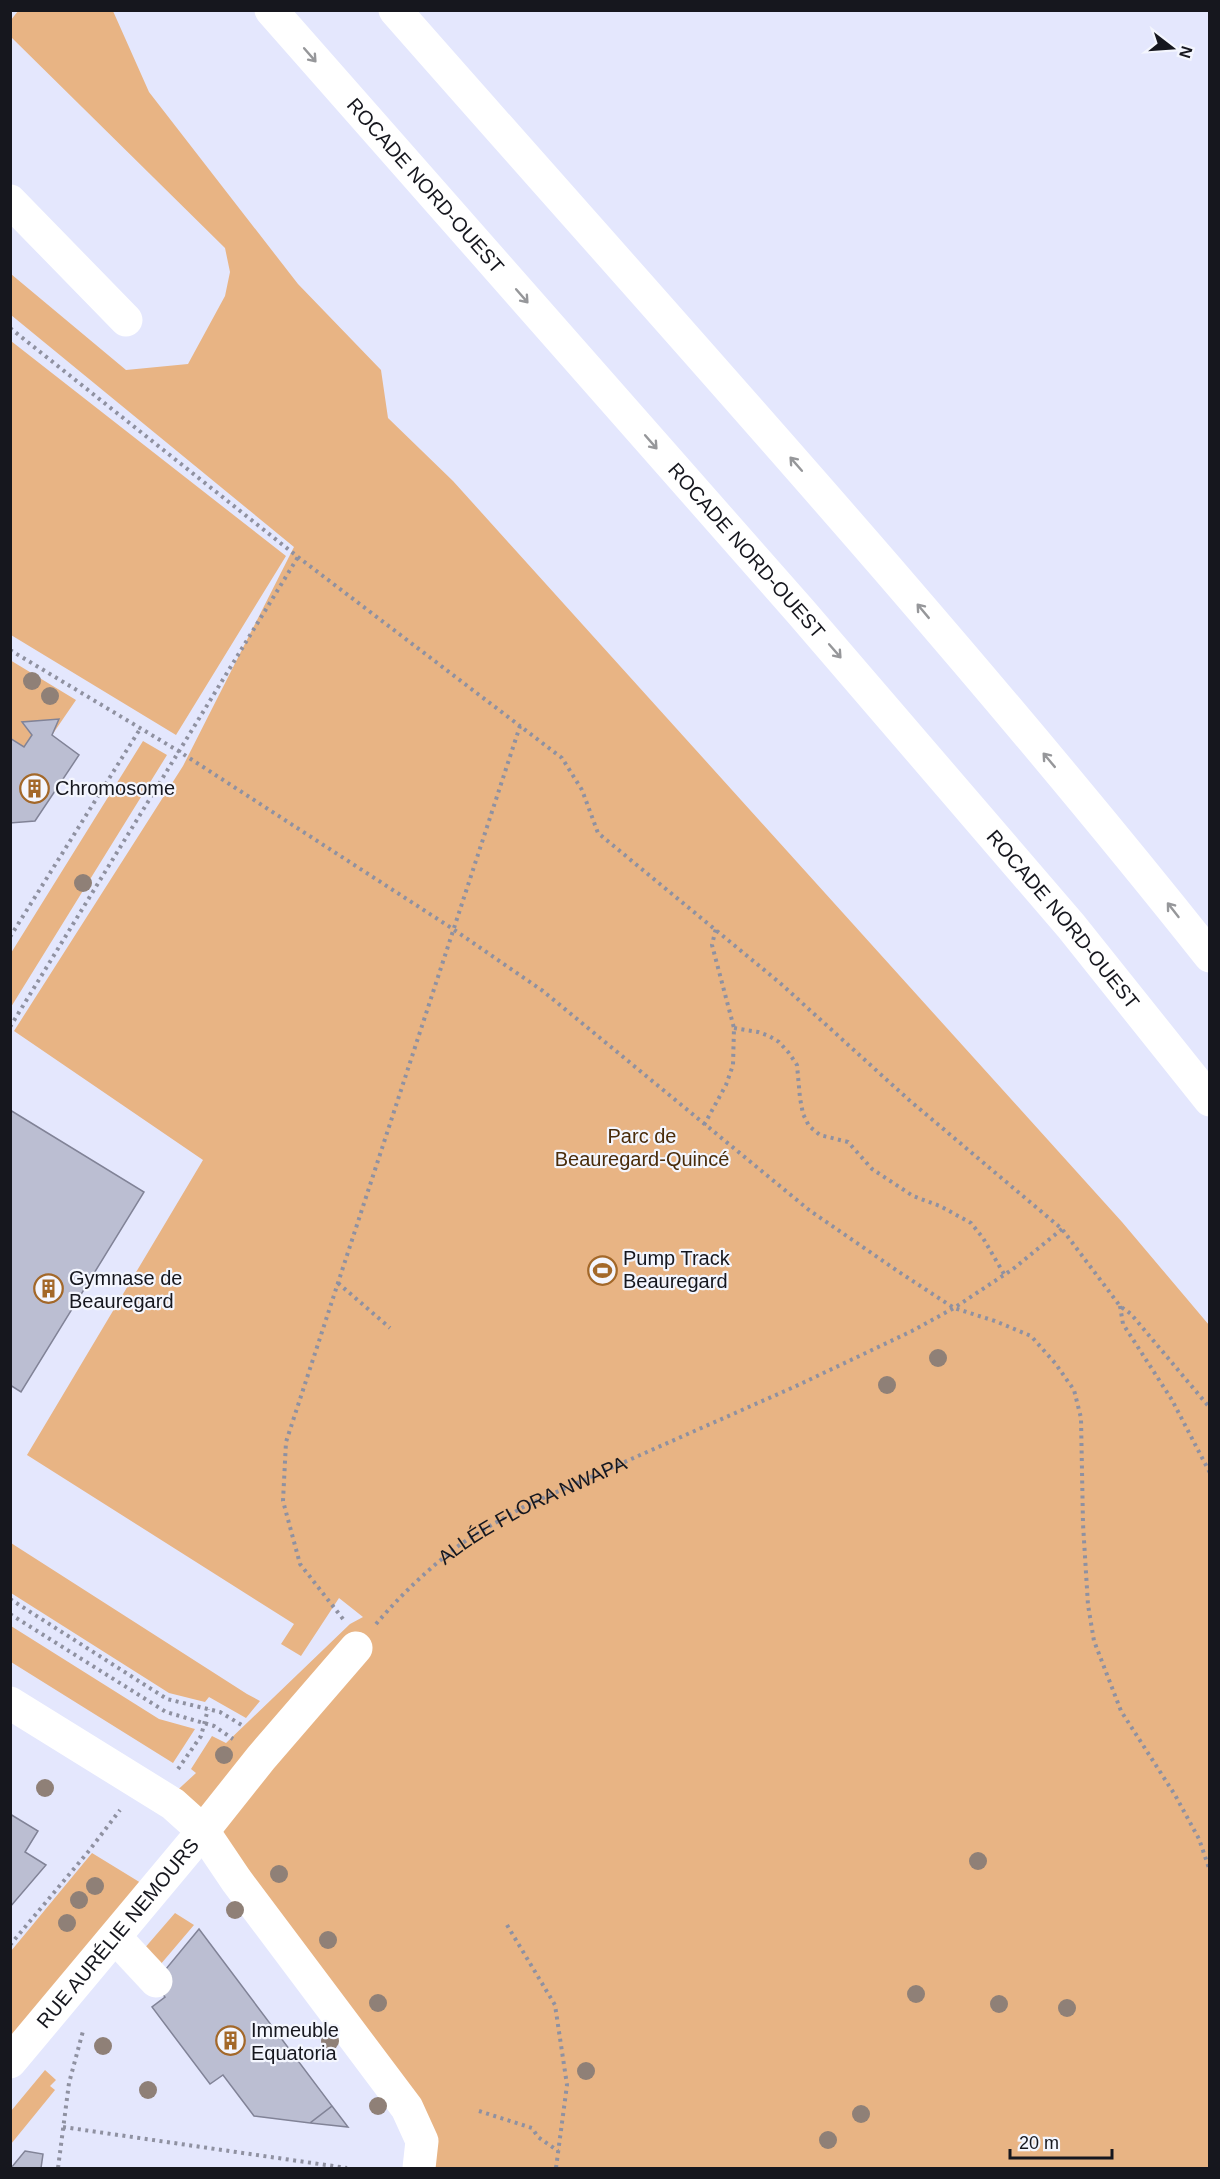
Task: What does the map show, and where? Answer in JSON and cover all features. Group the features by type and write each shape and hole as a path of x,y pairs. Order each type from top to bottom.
{"main road":[{"name":"ROCADE NORD-OUEST","path":"271,10 832,647 1071,926 1209,1100"},
{"path":"395,10 870,547 1146,876 1209,956"},
{"path":"10,201 126,320"},
{"path":"203,1831 267,1751 358,1645"},
{"path":"10,1702 173,1804 203,1831 236,1880 407,2108 422,2141 419,2169"},
{"name":"RUE AURÉLIE NEMOURS","path":"10,2062 203,1831"},
{"path":"115,1936 156,1981"}],"path":[{"path":"10,328 298,557 562,759 582,790 598,833 716,928 909,1100 1062,1229 1120,1306 1131,1314 1209,1407"},
{"path":"10,1027 298,557"},
{"path":"10,650 180,752 453,929 543,991 809,1210 954,1308 1031,1336 1055,1363 1074,1390 1081,1418 1083,1524 1088,1605 1094,1641 1121,1711 1180,1804 1199,1839 1209,1871"},
{"path":"358,1645 300,1564 283,1501 286,1442 520,726"},
{"path":"10,937 140,729"},
{"path":"704,1125 726,1085 733,1065 734,1028 712,945 716,928"},
{"path":"734,1028 769,1036 779,1042 789,1053 797,1065 803,1114 809,1126 820,1135 848,1142 872,1169 913,1196 940,1206 971,1223 1004,1274"},
{"name":"ALLÉE FLORA NWAPA","path":"358,1645 399,1597 454,1550 525,1506 794,1387 912,1331 954,1308 1013,1269 1062,1229"},
{"path":"338,1283 390,1328"},
{"path":"1120,1306 1123,1324 1172,1400 1209,1473"},
{"path":"10,1599 167,1699 220,1712 267,1751"},
{"path":"10,1614 166,1712 214,1726 267,1751"},
{"path":"173,1804 194,1782 176,1771 201,1736 208,1709"},
{"path":"10,1945 88,1852 139,1783"},
{"path":"507,1925 555,2005 567,2085 556,2169"},
{"path":"58,2169 69,2084 84,2027"},
{"path":"479,2111 532,2128 538,2137 558,2151"},
{"path":"63,2127 347,2169"}],"green space":[{"name":"Parc de Beauregard-Quincé","path":"18,11 113,11 149,92 298,284 381,370 388,418 453,481 1122,1222 1209,1325 1209,2168 418,2168 420,2151 170,1797 196,1773 191,1769 212,1736 226,1743 350,1624 363,1617 339,1598 301,1656 281,1644 294,1624 27,1455 203,1160 14,1031 183,766 294,547 11,315 11,274 126,370 188,364 225,296 230,272 225,248 11,37 11,20"},
{"path":"11,341 286,556 176,735 11,635"},
{"path":"10,660 76,700 52,735 58,720 23,723 32,735 24,747 11,738"},
{"path":"143,741 167,755 11,1007 11,953"},
{"path":"11,1543 260,1701 246,1718 209,1697 205,1702 169,1693 11,1593"},
{"path":"11,1626 159,1719 195,1729 173,1763 11,1662"},
{"path":"92,1853 141,1883 11,2039 11,1951"},
{"path":"175,1913 194,1925 160,1965 143,1950"},
{"path":"45,2070 56,2080 50,2086 55,2090 11,2144 11,2111"}],"building":[{"name":"Chromosome","path":"59,719 52,735 79,755 35,821 10,823 10,738 24,747 32,735 22,722"},
{"name":"Gymnase de Beauregard","path":"10,1110 144,1192 21,1392 10,1385"},
{"path":"10,1814 38,1831 25,1852 46,1865 10,1907"},
{"name":"Immeuble Equatoria","path":"199,1929 332,2106 310,2123 254,2116 223,2075 210,2084 152,2007 165,1997 155,1984 156,1981"},
{"path":"332,2106 348,2127 310,2123"},
{"path":"25,2151 43,2154 41,2168 11,2168"}],"place":[{"name":"Chromosome","path":"34,788"},
{"name":"Pump Track Beauregard","path":"602,1270"},
{"name":"Gymnase de Beauregard","path":"48,1289"},
{"name":"Immeuble Equatoria","path":"230,2041"}]}
